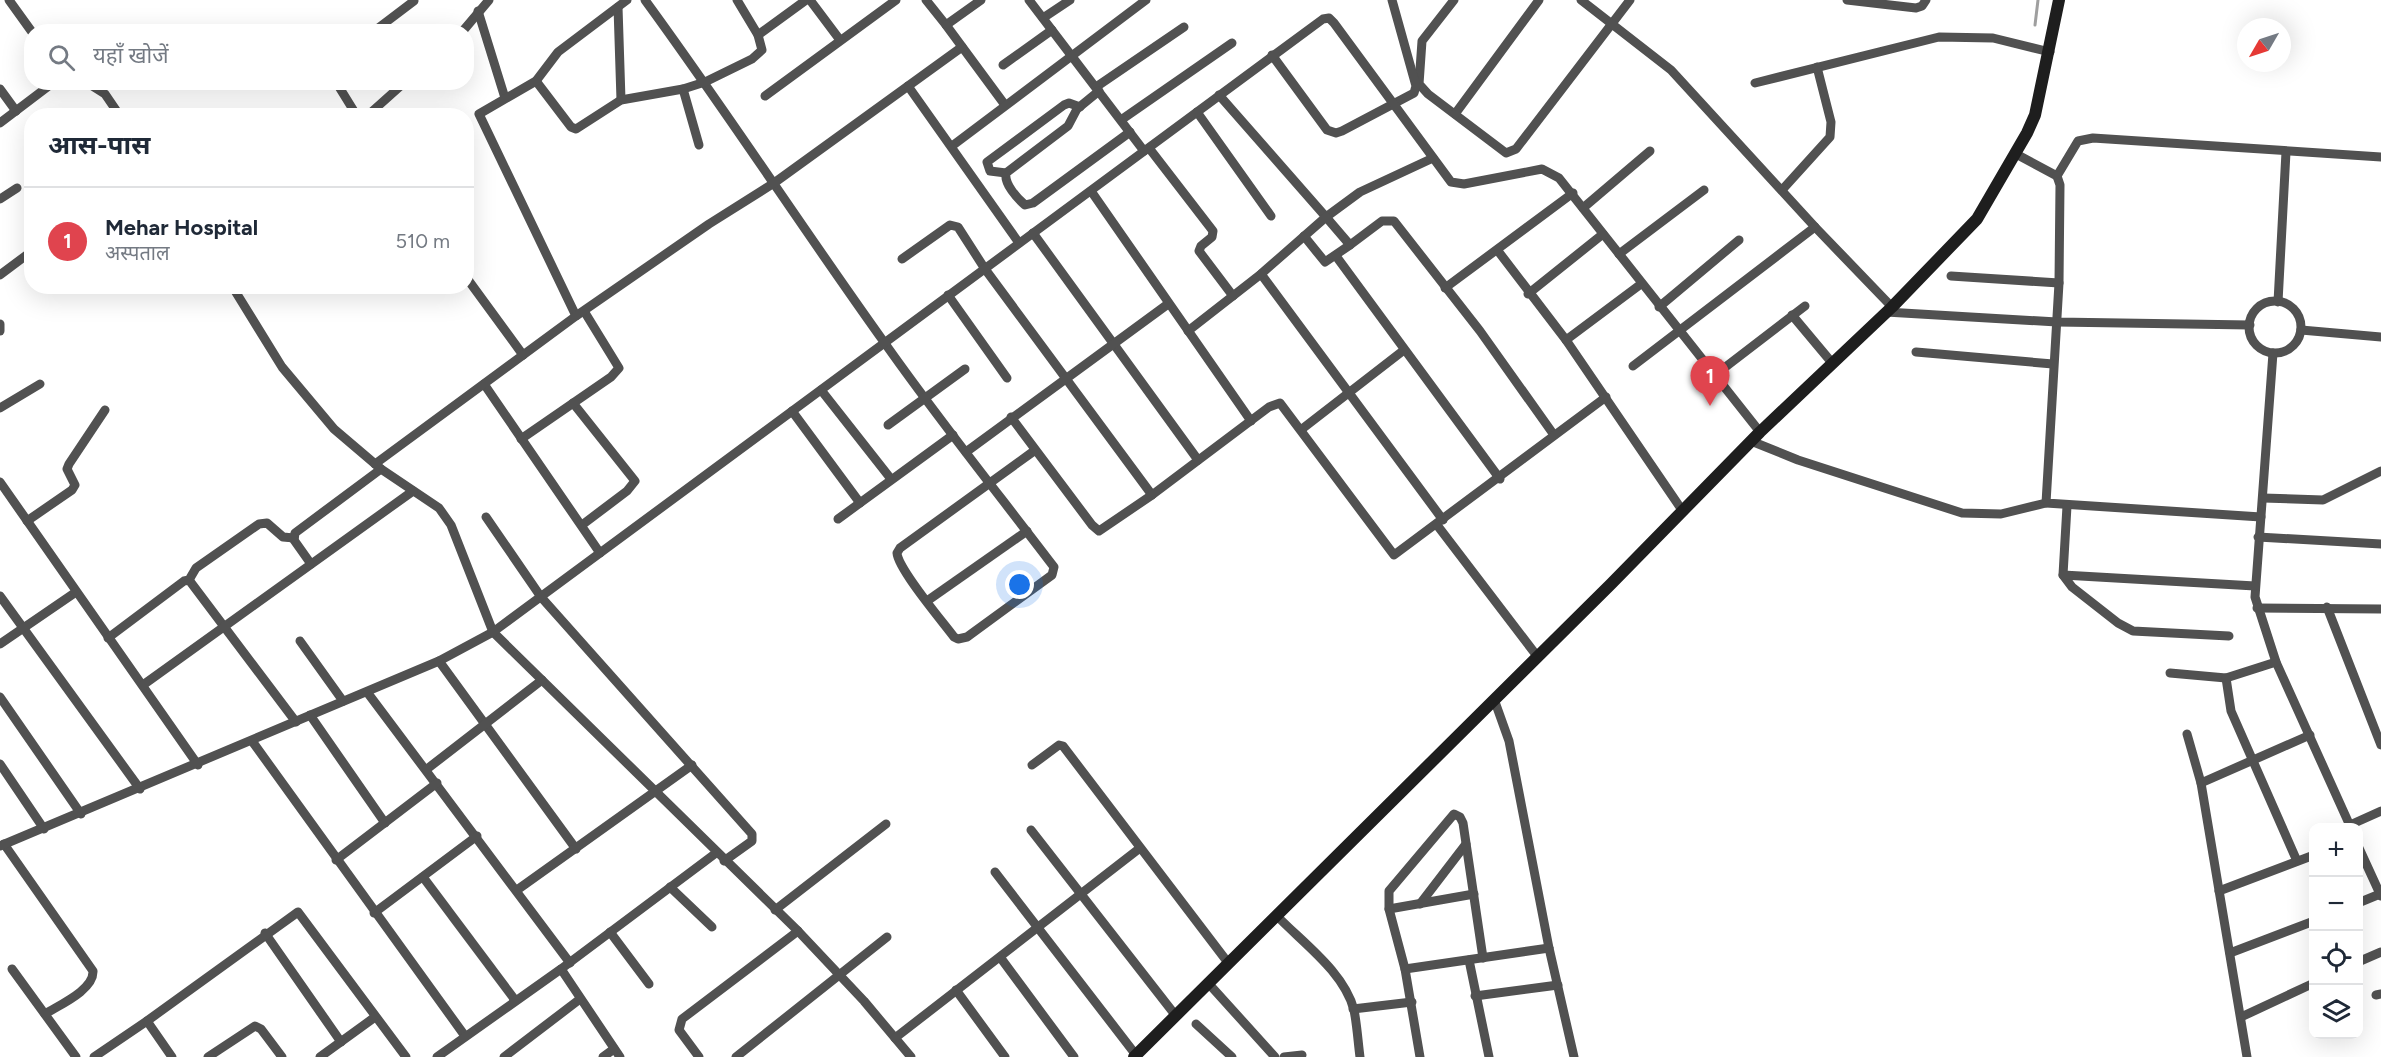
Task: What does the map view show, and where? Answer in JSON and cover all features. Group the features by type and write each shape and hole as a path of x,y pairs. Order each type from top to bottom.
{"street":[{"path":"9,0 26,24"},
{"path":"468,24 489,0"},
{"path":"522,439 619,368 580,313 480,118 482,110 536,81 558,52 627,0"},
{"path":"645,0 705,82 884,343 989,484 1027,531 1054,571 967,637 958,639 954,637 900,564 897,553 989,484 1034,451"},
{"path":"758,35 808,0 840,40"},
{"path":"765,96 896,0"},
{"path":"926,0 1005,105"},
{"path":"946,25 981,0"},
{"path":"1029,0 1130,132 1147,149 1213,231 1212,237 1201,246 1199,251 1233,296"},
{"path":"1043,18 1070,0"},
{"path":"952,146 1146,0"},
{"path":"1272,55 1331,133 1342,130 1414,93 1416,86 1392,0"},
{"path":"1454,0 1422,41 1419,84 1428,94 1506,153 1511,152 1630,0"},
{"path":"1455,114 1539,0"},
{"path":"1581,0 1671,70 1889,310 2057,322 2250,324"},
{"path":"1847,0 1916,8 1922,6 1926,0"},
{"path":"995,872 1135,1056 1230,964 1760,432 1889,310 1977,219 2016,154 2035,115 2050,52 2059,0"},
{"path":"384,24 414,1"},
{"path":"536,81 576,129 621,100 684,89 705,82 758,55 762,50 758,35 741,1"},
{"path":"618,7 621,100"},
{"path":"478,11 505,98"},
{"path":"45,1014 88,986 93,978 93,971 2,845 198,765 439,661 493,632 1319,21 1329,18 1451,182 1464,184 1542,169 1559,178 1760,432"},
{"path":"1080,107 1069,103 1064,105 987,162 990,171 1006,173 1068,126 1080,107 1097,89 1184,27"},
{"path":"1003,65 1052,30"},
{"path":"1755,83 1939,37 1993,38 2050,52"},
{"path":"1121,120 1232,43"},
{"path":"294,537 298,531 378,467 580,313 709,224 774,183 962,47"},
{"path":"1782,190 1830,137 1832,129 1817,67"},
{"path":"908,86 1019,243"},
{"path":"0,89 16,111"},
{"path":"684,89 699,144"},
{"path":"0,123 44,90"},
{"path":"99,90 105,94 115,108"},
{"path":"341,90 352,108"},
{"path":"376,108 396,90"},
{"path":"1219,95 1350,245"},
{"path":"1197,112 1271,216"},
{"path":"1006,173 1006,182 1021,203 1029,205 1130,132"},
{"path":"2057,176 2073,147 2085,138 2381,157"},
{"path":"1583,208 1650,151"},
{"path":"2278,302 2286,152"},
{"path":"2016,154 2057,176 2060,185 2060,283 2052,364 2046,503"},
{"path":"1188,331 1261,274 1326,217 1360,192 1433,158"},
{"path":"0,199 17,188"},
{"path":"1619,254 1704,190"},
{"path":"1091,191 1251,421"},
{"path":"1445,288 1498,251 1573,193"},
{"path":"1304,236 1321,260 1325,262 1382,221 1394,220 1554,435"},
{"path":"902,259 955,224 985,269 1152,495"},
{"path":"1633,366 1815,227"},
{"path":"1033,233 1198,460"},
{"path":"1528,294 1603,234"},
{"path":"1659,306 1739,240"},
{"path":"1498,251 1528,294 1566,340 1682,510"},
{"path":"1335,256 1500,479"},
{"path":"0,275 24,257"},
{"path":"1261,274 1537,656"},
{"path":"1951,276 2060,283"},
{"path":"1566,340 1641,284"},
{"path":"474,288 523,355"},
{"path":"237,294 282,368 350,445 439,508 451,525 493,632 724,861 798,931 912,1057"},
{"path":"948,295 1007,378"},
{"path":"2278,302 2293,309 2300,319 2301,330 2291,347 2273,353 2255,344 2250,324 2257,309 2266,303 2278,302"},
{"path":"966,452 1168,304"},
{"path":"1715,375 1805,306"},
{"path":"1792,315 1833,364"},
{"path":"0,324 0,331"},
{"path":"2301,330 2381,337"},
{"path":"1302,429 1404,350"},
{"path":"1916,352 2052,364"},
{"path":"2273,353 2255,586 2258,608 2276,662 2350,823"},
{"path":"888,425 965,369"},
{"path":"0,408 40,384"},
{"path":"484,384 600,553"},
{"path":"821,390 891,479"},
{"path":"1011,417 1034,451 1099,531 1152,495 1251,421 1280,403 1302,429 1391,554 1397,555 1606,397"},
{"path":"573,403 634,481 627,491 582,525"},
{"path":"27,521 72,490 75,485 67,468 105,410"},
{"path":"792,411 861,503"},
{"path":"838,519 953,435"},
{"path":"1751,441 1798,460 1962,513 2001,514 2046,503 2261,517"},
{"path":"2263,498 2323,500 2381,471"},
{"path":"0,482 198,765"},
{"path":"143,685 413,490"},
{"path":"2067,506 2063,575 2072,587 2125,628 2229,636"},
{"path":"486,517 540,597 692,765 753,837 724,861"},
{"path":"189,580 196,568 258,524 267,523 283,537 294,537"},
{"path":"927,601 1027,531"},
{"path":"294,537 311,564"},
{"path":"2258,537 2381,544"},
{"path":"2063,575 2255,586"},
{"path":"108,638 184,580 189,580"},
{"path":"189,580 297,722"},
{"path":"0,644 76,592"},
{"path":"0,596 140,789"},
{"path":"2327,607 2381,744"},
{"path":"2258,608 2381,609"},
{"path":"300,641 343,701"},
{"path":"439,661 576,849"},
{"path":"2170,673 2226,678 2276,662"},
{"path":"2226,678 2231,711 2297,861"},
{"path":"427,769 542,680"},
{"path":"367,692 427,769 570,963"},
{"path":"0,697 81,814"},
{"path":"1494,699 1509,741 1549,948 1574,1057"},
{"path":"310,715 385,823"},
{"path":"2187,734 2201,783 2247,1057"},
{"path":"2201,783 2310,735"},
{"path":"252,741 465,1036"},
{"path":"1032,765 1059,745 1063,746 1230,964"},
{"path":"0,764 44,829"},
{"path":"517,890 692,765"},
{"path":"336,860 437,783"},
{"path":"2357,823 2381,811"},
{"path":"1420,1057 1412,1002 1388,900 1392,886 1454,814 1460,817 1466,844 1483,958"},
{"path":"775,910 886,824"},
{"path":"1031,830 1176,1016"},
{"path":"374,913 477,836"},
{"path":"1420,904 1466,844"},
{"path":"895,1038 1140,848"},
{"path":"437,1057 570,963 716,853"},
{"path":"2220,891 2309,856"},
{"path":"2363,856 2380,890 2363,900"},
{"path":"423,877 515,1000"},
{"path":"670,887 712,927"},
{"path":"1389,909 1474,894"},
{"path":"94,1057 147,1021 265,933 298,912 406,1057"},
{"path":"1277,916 1331,971 1345,989 1353,1009 1360,1057"},
{"path":"2230,953 2309,923"},
{"path":"699,1057 680,1030 682,1019 798,931"},
{"path":"265,933 341,1042"},
{"path":"610,933 649,984"},
{"path":"736,1057 887,937"},
{"path":"1405,969 1549,948"},
{"path":"2363,960 2381,952"},
{"path":"1000,957 1074,1057"},
{"path":"1469,960 1489,1057"},
{"path":"12,969 76,1057"},
{"path":"561,969 620,1057"},
{"path":"1209,984 1275,1057"},
{"path":"1475,996 1558,985"},
{"path":"2241,1017 2309,985"},
{"path":"956,990 1005,1057"},
{"path":"504,1057 580,999"},
{"path":"1353,1009 1412,1002"},
{"path":"320,1057 375,1017"},
{"path":"147,1021 172,1057"},
{"path":"1196,1024 1232,1057"},
{"path":"208,1057 255,1026 261,1029 282,1057"},
{"path":"603,1057 614,1048"},
{"path":"1284,1057 1302,1055"}],"waterway":[{"path":"2035,25 2038,0"}],"place":[{"name":"Mehar Hospital","path":"1710,406"}]}
